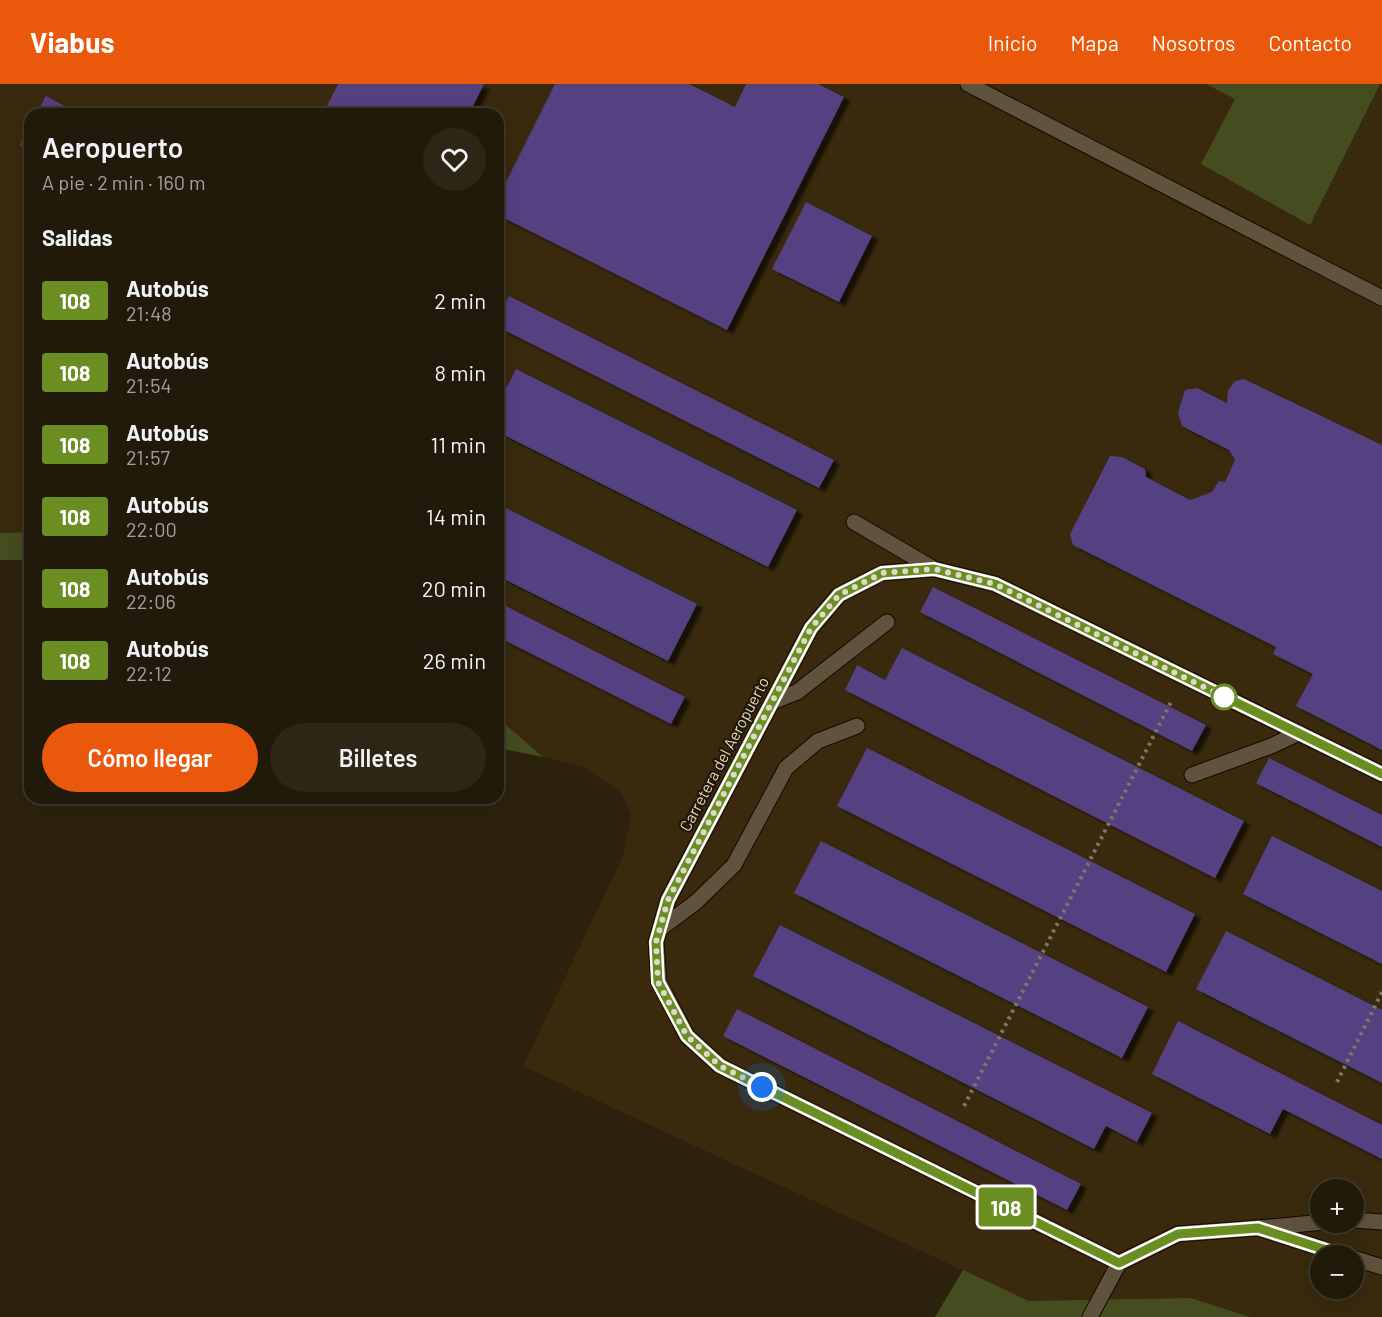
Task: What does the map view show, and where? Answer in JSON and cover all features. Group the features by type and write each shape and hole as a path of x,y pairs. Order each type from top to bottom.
{"street":[{"path":"968,84 1382,298"},
{"path":"854,522 934,569"},
{"name":"Carretera del Aeropuerto","path":"1119,1263 720,1066 687,1036 658,982 656,942 668,900 754,724 772,702 811,628 839,595 882,573 934,569 995,584 1382,774"},
{"path":"772,702 797,692 886,622"},
{"path":"660,929 696,902 734,865 786,768 818,741 857,726"},
{"path":"1192,775 1271,746 1299,733"},
{"path":"1364,1221 1382,1222"},
{"path":"1090,1317 1119,1263 1178,1234 1310,1223"},
{"path":"1258,1228 1311,1245"},
{"path":"1364,1261 1382,1267"}],"path":[{"path":"964,1106 1183,677"},
{"path":"1337,1082 1382,992"}],"shaded area":[{"path":"0,84 1382,84 1382,1317 1250,1317 1191,1298 1029,1301 523,1066 623,856 631,816 622,793 583,767 543,757 504,723 504,108 24,108 24,532 0,533"}],"green space":[{"path":"1206,84 1380,84 1310,225 1201,164 1235,99"},
{"path":"24,532 24,560 0,560 0,533"},
{"path":"504,723 543,757 504,749"},
{"path":"963,1270 1029,1301 1191,1298 1250,1317 935,1317"}],"building":[{"path":"338,84 484,84 472,108 326,108"},
{"path":"555,84 689,84 735,107 746,84 818,84 844,97 727,330 504,218 504,186"},
{"path":"46,96 69,108 39,108"},
{"path":"806,202 872,236 839,302 772,269"},
{"path":"509,296 834,460 819,488 504,330 504,306"},
{"path":"516,369 797,510 768,567 504,435 504,392"},
{"path":"1244,379 1382,445 1382,750 1296,706 1313,674 1273,654 1276,647 1073,545 1070,534 1110,456 1122,457 1145,469 1146,477 1190,500 1212,492 1219,481 1225,482 1235,460 1229,450 1182,426 1178,413 1185,390 1197,388 1227,403 1228,391 1235,381"},
{"path":"504,507 697,604 668,661 504,579"},
{"path":"933,587 1206,725 1192,751 920,612"},
{"path":"504,605 685,697 671,724 504,640"},
{"path":"902,648 1244,821 1215,878 845,690 857,665 885,680"},
{"path":"867,748 1195,914 1166,972 837,806"},
{"path":"1269,758 1382,815 1382,847 1256,783"},
{"path":"1272,836 1382,891 1382,964 1243,894"},
{"path":"821,841 1148,1007 1122,1058 794,893"},
{"path":"780,925 1152,1113 1137,1142 1106,1126 1094,1149 753,976"},
{"path":"1226,931 1382,1010 1382,1083 1196,989"},
{"path":"737,1009 1081,1184 1067,1210 723,1036"},
{"path":"1178,1021 1382,1125 1382,1159 1283,1109 1270,1134 1152,1074"}],"bus line":[{"name":"108","path":"1311,1245 1258,1228 1178,1234 1119,1263 720,1066 687,1036 658,982 656,942 668,900 811,628 839,595 882,573 934,569 995,584 1382,774"}],"route":[{"path":"762,1087 720,1066 687,1036 658,982 656,942 668,900 811,628 839,595 882,573 934,569 995,584 1224,697"}]}
